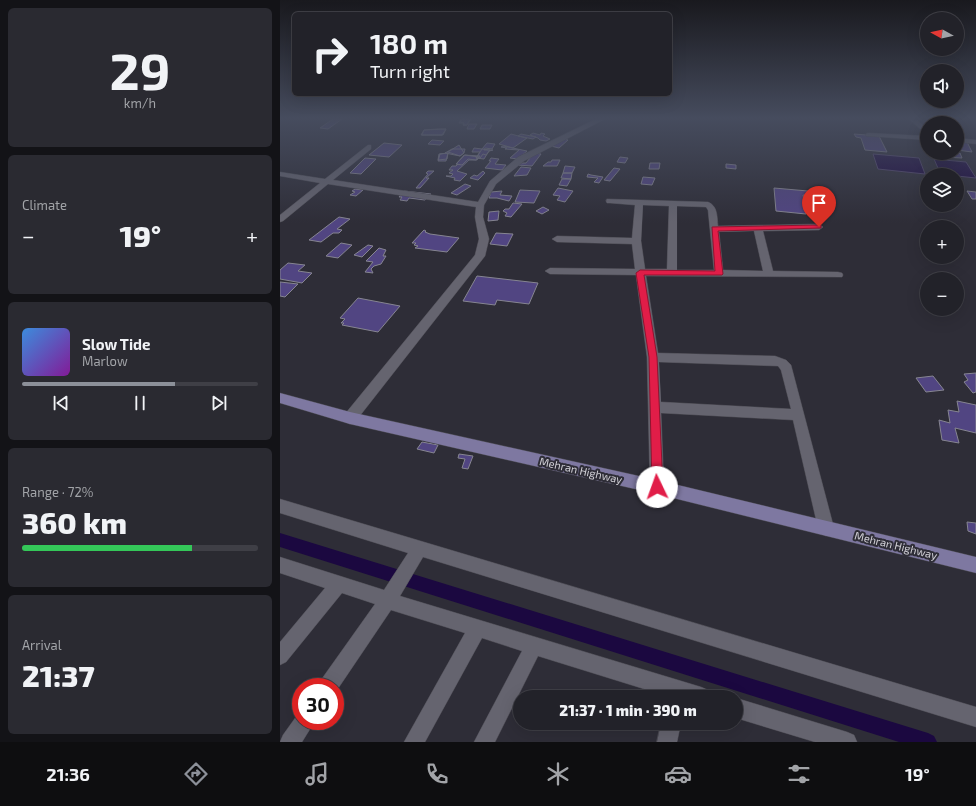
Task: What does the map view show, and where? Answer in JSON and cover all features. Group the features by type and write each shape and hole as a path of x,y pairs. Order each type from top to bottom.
{"main road":[{"name":"Mehran Highway","path":"280,398 350,418 657,487 976,565"}],"street":[{"path":"280,219 360,154"},
{"path":"350,418 480,256 484,239 480,217 480,205 493,183 521,159 531,154"},
{"path":"280,174 480,205"},
{"path":"610,201 708,205 712,209 719,274"},
{"path":"639,202 636,241 653,357 657,487"},
{"path":"672,203 672,273"},
{"path":"714,229 819,227"},
{"path":"758,228 769,274"},
{"path":"557,239 636,241"},
{"path":"550,271 838,275"},
{"path":"653,357 767,361 782,363 790,374 826,528"},
{"path":"654,408 799,415"},
{"path":"280,506 976,717"},
{"path":"334,678 392,593 420,548"},
{"path":"280,565 338,584 392,593 478,628 667,690"},
{"path":"280,656 338,584"},
{"path":"414,742 478,628"},
{"path":"484,742 534,646"},
{"path":"743,710 847,742"},
{"path":"290,742 299,730"},
{"path":"666,742 669,730"}],"shaded area":[{"path":"873,154 919,158 923,168 920,168 920,173 878,169"},
{"path":"934,160 966,162 976,178 964,177 964,168 938,168"}],"building":[{"path":"371,154 393,154 389,157 369,155"},
{"path":"439,154 448,154 447,159 438,160"},
{"path":"440,154 448,154 446,161 438,161"},
{"path":"448,154 463,154 460,156"},
{"path":"453,154 463,154 460,156"},
{"path":"479,154 487,154 484,159 476,158"},
{"path":"479,154 487,154 486,155 483,154 480,158 476,158"},
{"path":"515,154 524,154 518,159 510,158"},
{"path":"533,154 541,154 532,166 517,165 519,163 526,163"},
{"path":"464,155 480,156 477,160 469,160 457,171 467,174 460,181 446,176 451,176 453,174 449,173 453,170 449,170 452,166 456,166 458,164 456,164"},
{"path":"465,155 479,157 476,160 468,159 462,165 456,164"},
{"path":"620,157 628,158 625,163 617,162"},
{"path":"365,158 376,159 361,174 350,173"},
{"path":"491,158 499,159 495,164 506,165 502,170 485,168 491,161 489,161"},
{"path":"552,160 560,160 557,166 543,166 548,162 551,162"},
{"path":"650,163 660,163 659,169 649,169"},
{"path":"726,164 736,165 736,169 726,168"},
{"path":"565,166 575,167 572,173 563,173"},
{"path":"521,167 531,168 527,175 514,176"},
{"path":"614,168 620,169 610,181 604,180"},
{"path":"428,171 434,171 426,178 429,178 420,188 416,188 428,174 426,173"},
{"path":"483,171 485,173 478,180 470,178 474,175 477,176"},
{"path":"563,173 572,173 571,179 561,178"},
{"path":"588,174 603,177 599,183 594,182 598,178 587,177"},
{"path":"643,177 655,178 652,185 641,184"},
{"path":"562,179 571,179 567,186 559,185"},
{"path":"465,184 471,186 457,195 451,193"},
{"path":"558,188 573,191 565,202 557,200 560,196 553,195"},
{"path":"774,188 808,191 809,196 803,195 806,214 776,211"},
{"path":"355,189 363,190 356,196 350,195 355,192 352,191"},
{"path":"520,190 540,191 534,203 515,202"},
{"path":"404,191 431,194 425,200 409,198 407,201 400,200 402,197 399,197"},
{"path":"502,191 500,195 512,196 509,201 489,198 491,192"},
{"path":"967,191 976,192 976,199 972,199"},
{"path":"513,203 522,204 511,217 505,216 507,213 503,211 505,209 509,209"},
{"path":"543,207 549,210 542,214 536,211"},
{"path":"499,211 498,220 488,221 489,212"},
{"path":"339,217 350,219 337,229 342,230 339,233 333,233 321,242 309,240"},
{"path":"424,230 430,234 459,238 447,252 415,248 418,246 414,245 416,243 412,243"},
{"path":"496,233 513,234 507,246 490,244"},
{"path":"341,243 352,245 338,258 326,256"},
{"path":"368,245 373,246 362,257 354,255"},
{"path":"379,248 386,250 383,256 386,256 381,264 374,266 371,269 373,273 365,272 373,262 366,261"},
{"path":"288,263 305,265 298,271 312,273 302,283 280,279 280,270"},
{"path":"477,276 538,283 529,304 497,300 495,305 463,301"},
{"path":"280,282 298,284 285,297 280,296"},
{"path":"358,298 400,306 378,332 342,325 344,323 341,323 345,319 340,318"},
{"path":"976,373 976,392 973,393 964,382 968,380 964,374"},
{"path":"933,376 944,390 926,392 916,378"},
{"path":"957,401 976,405 976,433 955,428 959,443 942,440 939,420 950,423 948,410 959,412"},
{"path":"422,442 438,445 434,453 417,449"},
{"path":"459,454 473,456 468,469 462,468 465,459 458,458"},
{"path":"967,522 976,523 976,534 968,531"}],"waterway":[{"path":"280,540 928,742"}],"route":[{"path":"657,487 653,357 640,273 719,274 714,229 819,227"}]}
